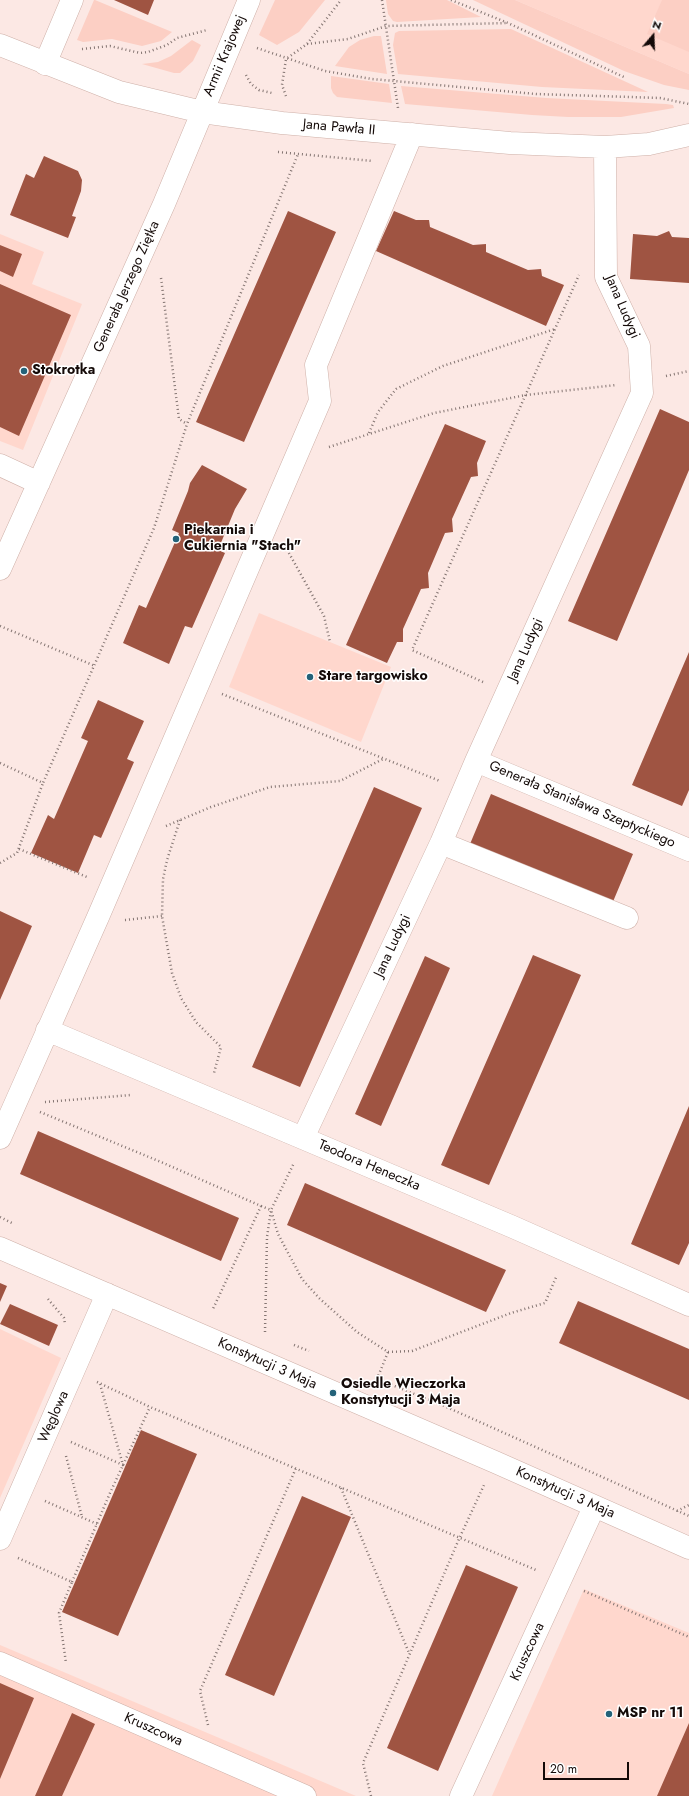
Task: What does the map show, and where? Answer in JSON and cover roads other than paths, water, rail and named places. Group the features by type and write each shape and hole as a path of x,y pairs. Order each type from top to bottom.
{"street":[{"path":"46,64 54,41 72,0"},
{"name":"Armii Krajowej","path":"202,112 249,0"},
{"name":"Jana Pawła II","path":"0,45 119,92 202,112 282,123 510,143 605,147 649,144 689,135"},
{"name":"Generała Jerzego Ziętka","path":"0,569 164,204 202,112"},
{"path":"0,1138 98,917 320,401 316,365 412,134"},
{"name":"Jana Ludygi","path":"303,1138 441,843 476,761 642,393 639,346 606,277 605,147"},
{"path":"0,465 38,483"},
{"name":"Generała Stanisława Szeptyckiego","path":"476,761 689,850"},
{"path":"441,843 628,918"},
{"name":"Teodora Heneczka","path":"47,1030 689,1304"},
{"name":"Konstytucji 3 Maja","path":"0,1248 495,1462 689,1548"},
{"name":"Węglowa","path":"0,1540 107,1294"},
{"name":"Kruszcowa","path":"462,1796 594,1507"},
{"name":"Kruszcowa","path":"0,1663 305,1796"}],"place":[{"name":"Stokrotka","path":"24,371"},
{"name":"Piekarnia i Cukiernia \"Stach\"","path":"176,539"},
{"name":"Stare targowisko","path":"310,677"},
{"name":"Osiedle Wieczorka Konstytucji 3 Maja","path":"333,1393"},
{"name":"MSP nr 11","path":"609,1714"}]}
